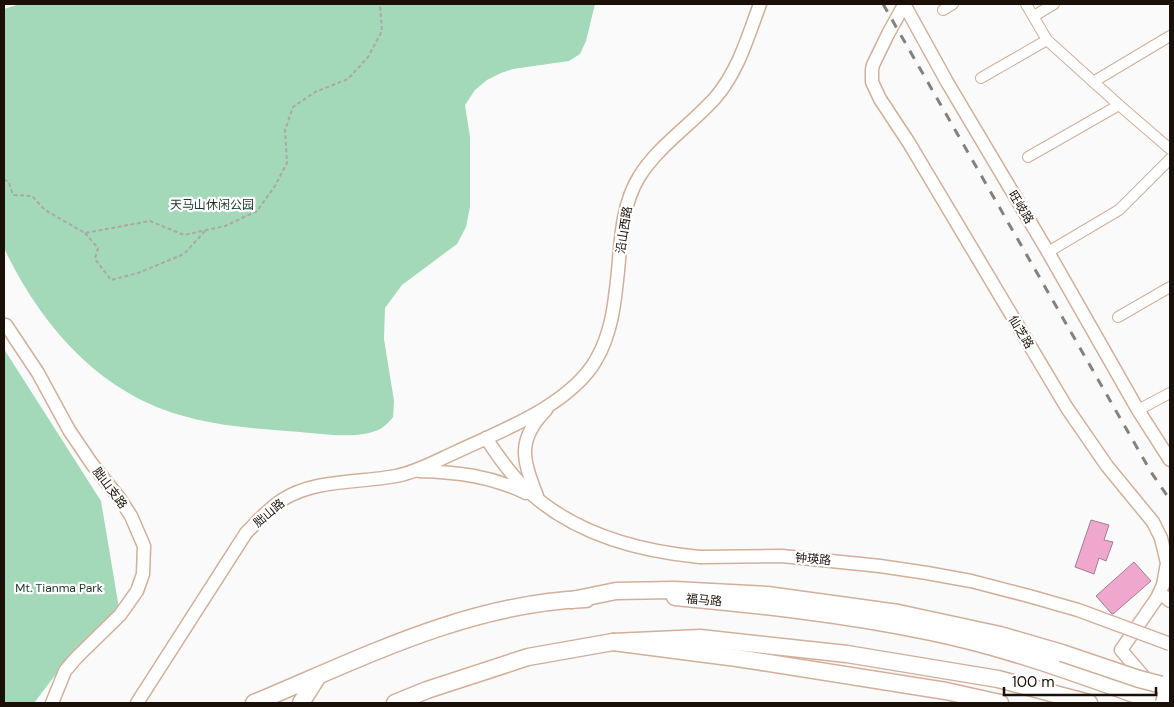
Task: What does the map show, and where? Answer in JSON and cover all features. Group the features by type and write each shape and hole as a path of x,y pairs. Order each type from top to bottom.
{"main road":[{"path":"572,600 616,592 674,590 767,595 898,613 1000,635 1170,687"},
{"name":"福马路","path":"254,703 390,645 441,627 519,606 572,600 659,596 788,608 931,632 1023,656 1159,703"},
{"path":"395,703 427,690 528,656 613,642 700,638 847,654 998,679 1088,703"},
{"path":"613,642 737,658 946,691 1000,703"},
{"path":"301,703 318,676"},
{"path":"312,703 312,692 318,676"},
{"path":"1165,703 1170,680"},
{"path":"946,691 986,703"}],"street":[{"name":"沿山西路","path":"486,438 553,403 582,379 596,361 609,328 615,300 624,214 631,193 639,177 656,155 709,104 724,86 736,65 760,4"},
{"name":"旺岐路","path":"904,4 947,82 1048,252 1138,410 1170,460"},
{"name":"仙芝路","path":"904,4 872,70 872,82 1067,408 1107,466 1157,530 1164,546 1167,563 1165,597 1121,650 1165,703"},
{"path":"943,10 953,4"},
{"path":"1026,4 1047,40 1119,105 1166,138 1170,149"},
{"path":"1034,16 1054,4"},
{"path":"1093,82 1170,36"},
{"path":"981,78 1047,40"},
{"path":"1028,157 1119,105"},
{"path":"1048,252 1115,213 1170,159"},
{"path":"1118,317 1170,287"},
{"name":"胐山支路","path":"4,326 6,326 38,373 69,430 131,516 144,546 143,574 137,591 120,615 65,671 52,703"},
{"path":"1138,410 1170,392"},
{"path":"538,498 531,481 524,450 531,428 553,403"},
{"name":"胐山路","path":"137,703 242,540 270,509 283,499 308,489 396,476 414,471 486,438"},
{"name":"钟瑛路","path":"486,438 514,477 538,498 574,522 608,539 640,548 700,556 782,556 880,566 971,581 1078,610 1170,644"},
{"path":"414,471 455,473 488,478 538,498"}],"path":[{"path":"85,233 150,221 184,235 225,226 257,212 275,186 287,163 285,130 293,107 315,92 348,80 368,58 382,31 380,4"},
{"path":"4,180 9,183 13,194 32,196 45,210 85,233 98,248 95,259 111,280 138,273 184,254 206,230"}],"green space":[{"name":"天马山休闲公园","path":"20,4 595,4 586,41 580,54 569,61 513,69 501,73 487,80 475,90 465,105 470,137 470,207 466,227 457,244 402,285 385,308 384,339 394,401 393,417 382,428 373,432 353,435 331,435 229,425 187,417 156,407 127,392 77,354 55,330 36,304 4,248 4,9"},
{"name":"Mt. Tianma Park","path":"4,349 101,501 119,608 63,665 34,703 4,703"}],"building":[{"path":"1091,520 1109,525 1104,540 1113,542 1106,561 1099,558 1094,574 1075,567"},
{"path":"1134,562 1151,581 1112,614 1096,596"}],"railway":[{"path":"883,4 1151,472 1170,500"}]}
